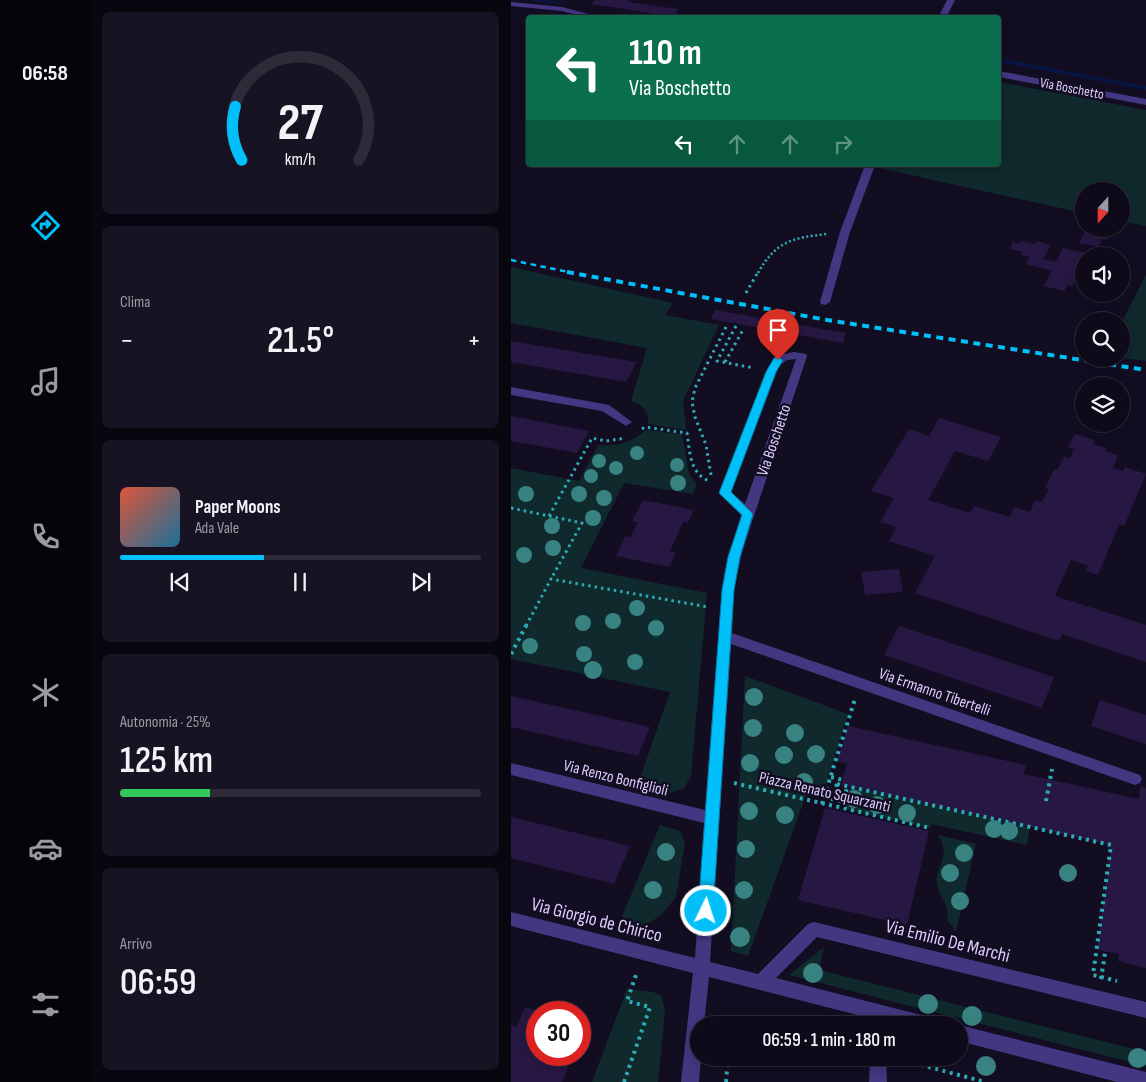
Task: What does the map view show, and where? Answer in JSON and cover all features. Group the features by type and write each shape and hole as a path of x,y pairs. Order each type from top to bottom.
{"street":[{"path":"944,15 951,0"},
{"path":"511,4 562,9 587,15"},
{"name":"Via Boschetto","path":"1001,74 1146,102"},
{"path":"825,302 845,232 869,167"},
{"name":"Via Boschetto","path":"690,1082 702,966 726,610 734,557 802,356 789,355 778,360 771,372 725,493 748,514"},
{"path":"511,391 605,408 626,422"},
{"name":"Via Ermanno Tibertelli","path":"724,636 1135,779"},
{"name":"Via Renzo Bonfiglioli","path":"511,769 712,818"},
{"name":"Via Giorgio de Chirico","path":"511,919 702,966"},
{"name":"Via Emilio De Marchi","path":"761,982 814,929 1146,1010"},
{"path":"702,966 871,1016"},
{"path":"968,1034 1146,1081"},
{"path":"878,1066 878,1082"}],"path":[{"path":"746,293 773,248 796,238 845,232"},
{"path":"736,326 717,361 771,372"},
{"path":"639,432 645,427 687,433 693,468 702,479 712,482 705,446 692,402 695,388 726,327"},
{"path":"725,363 744,328"},
{"path":"549,516 591,438 606,441 620,440 633,436"},
{"path":"511,508 581,523 511,654"},
{"path":"551,579 726,610"},
{"path":"823,804 860,683"},
{"path":"831,777 843,780"},
{"path":"1046,801 1051,777"},
{"name":"Piazza Renato Squarzanti","path":"714,779 930,828"},
{"path":"847,788 843,802 832,799 837,784 1111,845 1093,975 1117,981"},
{"path":"624,1082 650,1007 627,1001 645,952"},
{"path":"726,1082 727,1066"},
{"path":"922,1066 985,1082"}],"green space":[{"path":"1001,82 1146,110 1146,226 1130,223 1130,182 1075,182 1075,211 879,168 1001,167"},
{"path":"511,267 673,303 665,315 719,325 683,401 686,430 648,424 648,415 645,409 631,401 647,348 511,323"},
{"path":"1146,275 1146,361 1130,359 1130,312 1127,312"},
{"path":"646,430 682,434 689,474 697,484 693,494 624,483 581,568 707,593 691,776 684,788 671,793 639,781 670,692 511,659 511,468 579,481 598,445 624,443"},
{"path":"745,676 848,714 822,798 806,795 748,956 731,951"},
{"path":"850,787 1030,827 1027,845 931,824 930,828 844,809"},
{"path":"660,825 680,831 685,843 676,897 661,915 643,927 618,926"},
{"path":"938,835 976,844 956,932 947,919 946,905 937,885 938,872 944,850"},
{"path":"824,947 819,970 1146,1052 1146,1066 968,1021 968,1016 950,1016 789,975"},
{"path":"627,989 653,992 662,996 665,1012 658,1082 592,1082"}],"building":[{"path":"595,0 629,0 627,2 679,9 674,15 649,15 651,13 591,4"},
{"path":"1082,238 1108,238 1107,240 1102,239 1099,247 1079,243"},
{"path":"1021,241 1035,244 1037,241 1051,245 1043,259 1056,262 1063,248 1075,251 1075,281 1073,286 1068,285 1064,291 1043,286 1052,271 1026,264 1030,257 1021,255 1023,252 1010,249 1013,242 1019,244"},
{"path":"715,310 846,333 843,343 711,319"},
{"path":"511,341 637,362 626,382 511,362"},
{"path":"511,416 589,431 577,453 511,441"},
{"path":"939,418 1001,437 988,461 955,451 928,500 970,513 974,506 1010,517 1014,507 1030,512 1035,500 1042,502 1049,489 1045,488 1054,469 1057,470 1064,457 1070,458 1074,449 1068,448 1075,434 1095,440 1093,444 1106,448 1105,451 1118,455 1113,468 1123,471 1125,467 1146,474 1124,526 1119,524 1098,575 1085,571 1088,566 1071,560 1055,596 1146,625 1146,662 1062,634 1059,641 915,593 935,556 889,541 897,527 880,522 894,498 871,491 909,429 929,436"},
{"path":"643,500 694,510 688,523 683,522 670,551 676,553 669,567 616,556 625,536 630,538 638,522 632,521"},
{"path":"899,569 903,592 865,595 861,572"},
{"path":"899,626 1054,677 1042,708 884,655"},
{"path":"511,696 650,727 638,756 511,727"},
{"path":"1100,700 1146,715 1146,744 1091,726"},
{"path":"848,726 1026,765 1024,774 1139,799 1140,786 1146,788 1146,968 1118,961 1119,954 1097,950 1111,845 841,785 847,764 837,761"},
{"path":"825,808 929,831 907,925 798,900"},
{"path":"511,817 630,846 614,884 511,858"},
{"path":"526,1007 526,1066 569,1066 562,1082 511,1082 511,1025 516,1027"}],"waterway":[{"path":"533,0 562,3"},
{"path":"1001,60 1146,88"}],"railway":[{"path":"511,260 573,273"},
{"path":"567,272 827,320 1146,370"}],"route":[{"path":"706,911 728,590 734,557 748,514 725,493 771,372 778,360"}]}
